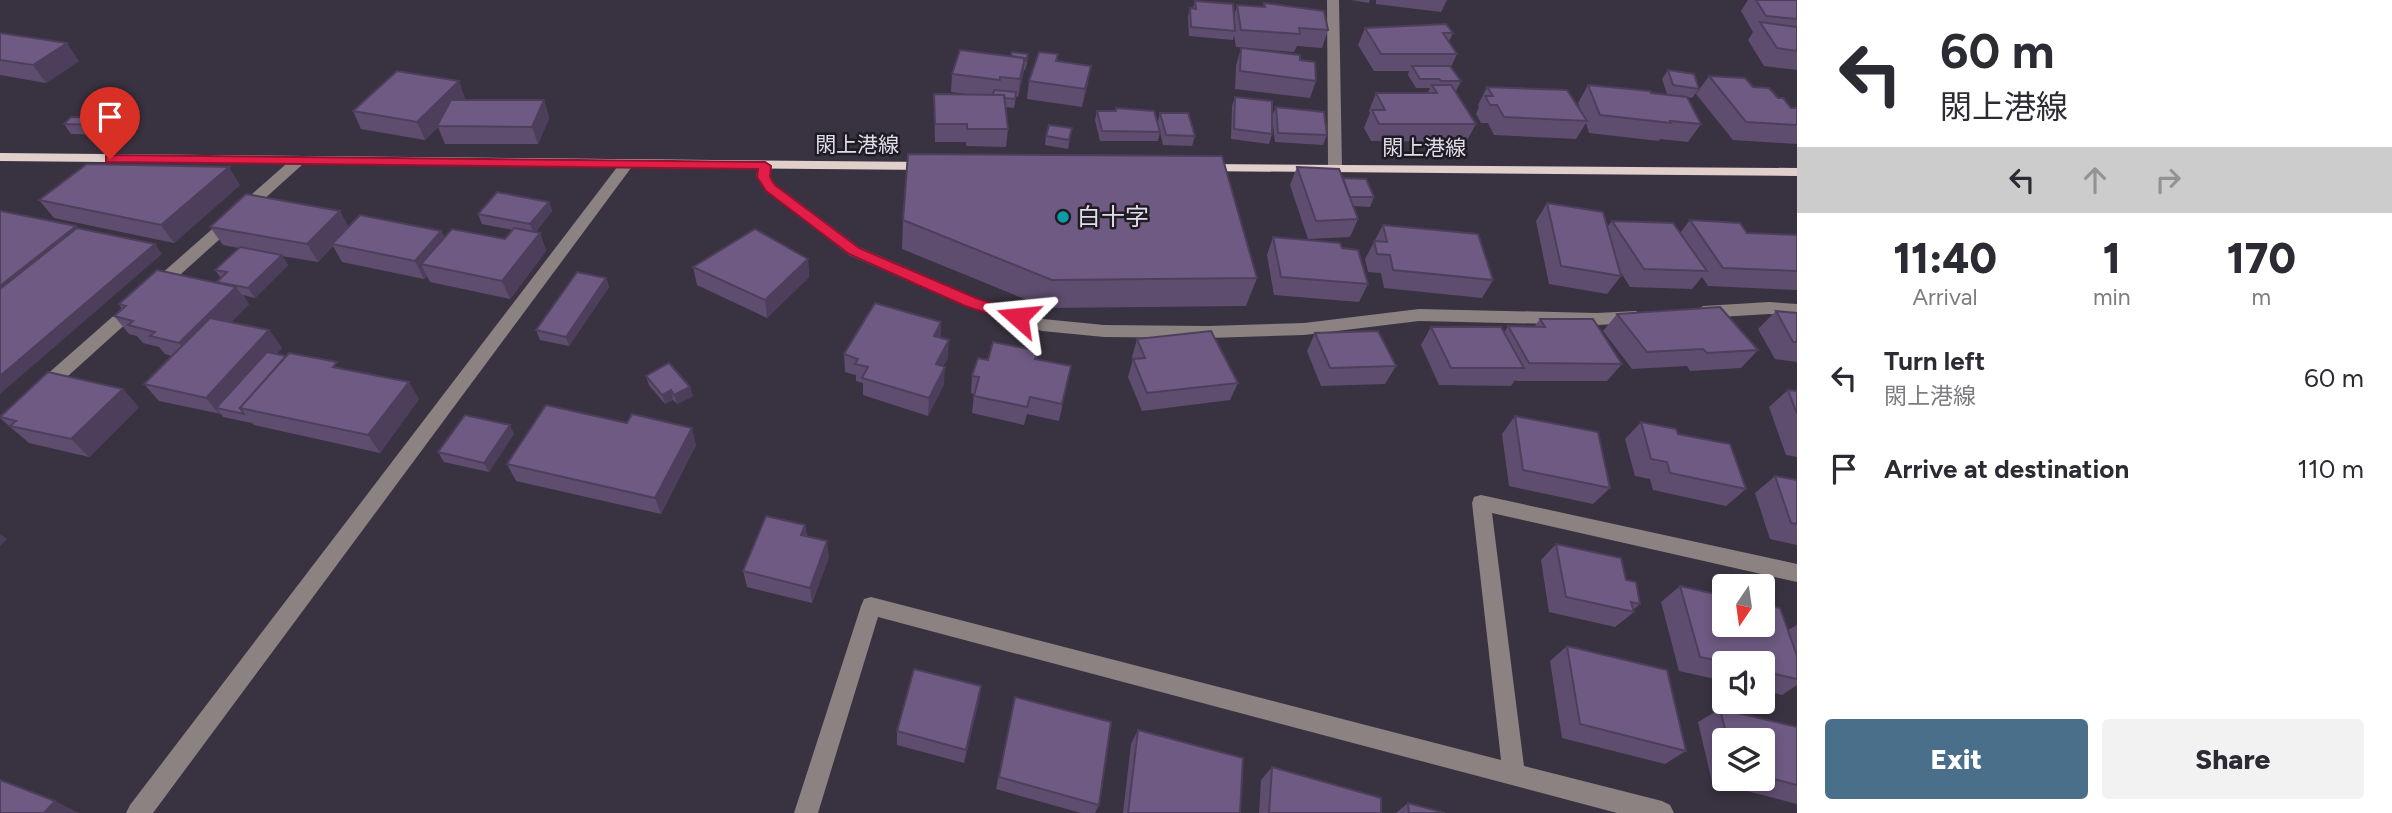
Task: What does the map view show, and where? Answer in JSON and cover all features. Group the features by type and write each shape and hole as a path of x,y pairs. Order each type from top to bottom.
{"main road":[{"name":"閖上港線","path":"0,157 946,166"},
{"name":"閖上港線","path":"1182,168 1797,172"}],"street":[{"path":"1333,0 1335,169"},
{"path":"31,399 298,161"},
{"path":"138,813 626,165"},
{"path":"765,166 763,177 771,188 854,251 971,302 1042,325 1104,331 1208,332 1304,329 1419,316 1598,319 1650,316"},
{"path":"1690,313 1769,308 1797,310"},
{"path":"1514,774 1481,503 1797,573"},
{"path":"806,813 871,606 1662,813"}],"building":[{"path":"1756,0 1797,0 1797,19 1766,16"},
{"path":"1195,1 1233,4 1235,31 1191,27 1190,8 1196,9"},
{"path":"1264,3 1324,11 1328,30 1299,28 1300,34 1241,30 1237,5 1265,7"},
{"path":"1760,22 1797,27 1797,51 1777,48"},
{"path":"1446,24 1453,33 1443,33 1457,54 1381,54 1365,28"},
{"path":"0,33 67,43 33,65 0,60"},
{"path":"1241,48 1300,55 1300,60 1315,62 1316,81 1240,71"},
{"path":"960,50 1025,58 1020,79 1000,77 1000,80 952,74"},
{"path":"1012,52 1028,54 1026,61 1025,58 1011,56"},
{"path":"1039,52 1058,54 1056,61 1091,66 1085,89 1029,81"},
{"path":"1412,66 1450,66 1461,81 1420,79"},
{"path":"1668,70 1694,74 1699,89 1673,85"},
{"path":"397,71 459,81 417,122 353,111"},
{"path":"1709,76 1745,78 1753,87 1769,88 1791,108 1797,108 1797,125 1746,122"},
{"path":"1432,85 1451,85 1476,124 1379,124 1372,110 1385,110 1376,93 1437,93"},
{"path":"1588,85 1687,97 1701,124 1600,115"},
{"path":"1487,87 1567,90 1587,121 1504,117 1497,105 1490,105 1485,96 1493,96"},
{"path":"994,90 1016,92 1015,99 993,95"},
{"path":"934,94 1004,95 1008,129 967,129 967,124 935,124"},
{"path":"1235,97 1272,101 1272,134 1234,129"},
{"path":"451,100 544,100 532,127 437,126"},
{"path":"1276,107 1324,112 1327,135 1278,133"},
{"path":"1116,108 1154,111 1160,132 1102,131 1097,111 1116,111"},
{"path":"1160,113 1188,113 1195,136 1166,135"},
{"path":"71,117 112,118 104,125 64,124"},
{"path":"1049,125 1072,128 1069,140 1046,136"},
{"name":"白十字","path":"908,154 1222,156 1257,278 1052,280 903,220"},
{"path":"87,164 229,167 161,225 39,200"},
{"path":"1297,167 1339,169 1358,219 1316,221"},
{"path":"1343,178 1366,179 1374,197 1350,197"},
{"path":"497,192 549,202 530,224 478,214"},
{"path":"246,194 340,211 307,244 210,227"},
{"path":"1547,203 1603,212 1621,276 1561,266"},
{"path":"1,211 76,226 0,286"},
{"path":"360,215 441,231 415,261 332,244"},
{"path":"1690,220 1740,223 1747,233 1797,235 1797,271 1723,268"},
{"path":"1612,221 1673,223 1707,271 1644,269"},
{"path":"1383,225 1478,234 1493,280 1393,270 1390,255 1377,254 1374,241 1387,242"},
{"path":"77,228 155,244 0,376 0,289"},
{"path":"514,228 540,233 502,281 421,264 452,229 505,239"},
{"path":"755,229 808,259 765,300 693,267"},
{"path":"1273,237 1340,243 1342,248 1358,250 1368,284 1281,277"},
{"path":"240,247 282,255 248,288 217,282 227,272 215,270"},
{"path":"157,270 236,287 179,343 150,336 155,332 128,325 133,321 114,316 126,306 119,304"},
{"path":"577,272 606,278 566,337 536,330"},
{"path":"875,303 941,322 934,336 949,340 936,364 945,367 929,398 862,378 868,367 855,364 858,359 844,354"},
{"path":"1720,307 1758,350 1647,352 1617,314"},
{"path":"1776,311 1797,313 1797,342 1793,342"},
{"path":"210,318 269,330 206,398 144,384"},
{"path":"1540,319 1593,319 1622,364 1529,363 1508,326 1545,327"},
{"path":"1431,327 1501,327 1524,368 1451,368"},
{"path":"1211,331 1238,383 1147,393 1133,359 1145,358 1137,339"},
{"path":"1378,331 1396,366 1330,368 1315,333"},
{"path":"993,342 1038,351 1035,359 1071,366 1062,404 1030,397 1027,407 974,396 979,377 972,376 978,358 988,360"},
{"path":"267,352 286,356 240,408 244,414 216,408"},
{"path":"289,353 337,362 333,367 409,382 368,435 240,408"},
{"path":"669,363 690,387 674,395 671,390 662,395 646,376"},
{"path":"48,372 123,389 71,439 10,426 16,421 0,417"},
{"path":"1788,390 1797,391 1797,414"},
{"path":"546,405 627,423 632,414 692,428 655,498 507,464"},
{"path":"465,415 510,425 484,463 438,452"},
{"path":"1515,416 1598,432 1610,488 1523,470"},
{"path":"1641,422 1676,429 1678,434 1730,444 1746,489 1670,473 1667,462 1651,459"},
{"path":"1775,476 1797,480 1797,524 1791,523"},
{"path":"766,516 805,525 801,535 827,541 810,588 743,571"},
{"path":"1556,544 1621,558 1626,580 1636,582 1640,604 1631,602 1634,612 1566,597"},
{"path":"1680,586 1712,593 1712,637 1775,637 1775,607 1780,608 1797,656 1797,679 1775,674 1775,651 1712,651 1712,659 1700,657"},
{"path":"1567,646 1667,670 1686,751 1580,724"},
{"path":"914,669 981,686 966,750 897,731"},
{"path":"1015,697 1111,722 1099,805 999,777"},
{"path":"1721,714 1741,714 1797,727 1797,785 1775,779 1775,728 1725,728"},
{"path":"1138,730 1243,758 1240,813 1128,813"},
{"path":"1272,767 1381,798 1381,813 1269,813"},
{"path":"0,780 55,801 44,813 0,813"},
{"path":"1408,803 1445,813 1409,813"}],"place":[{"name":"白十字","path":"1063,217"}],"route":[{"path":"110,159 765,166 763,177 771,188 854,251 971,302 1018,317"}]}
